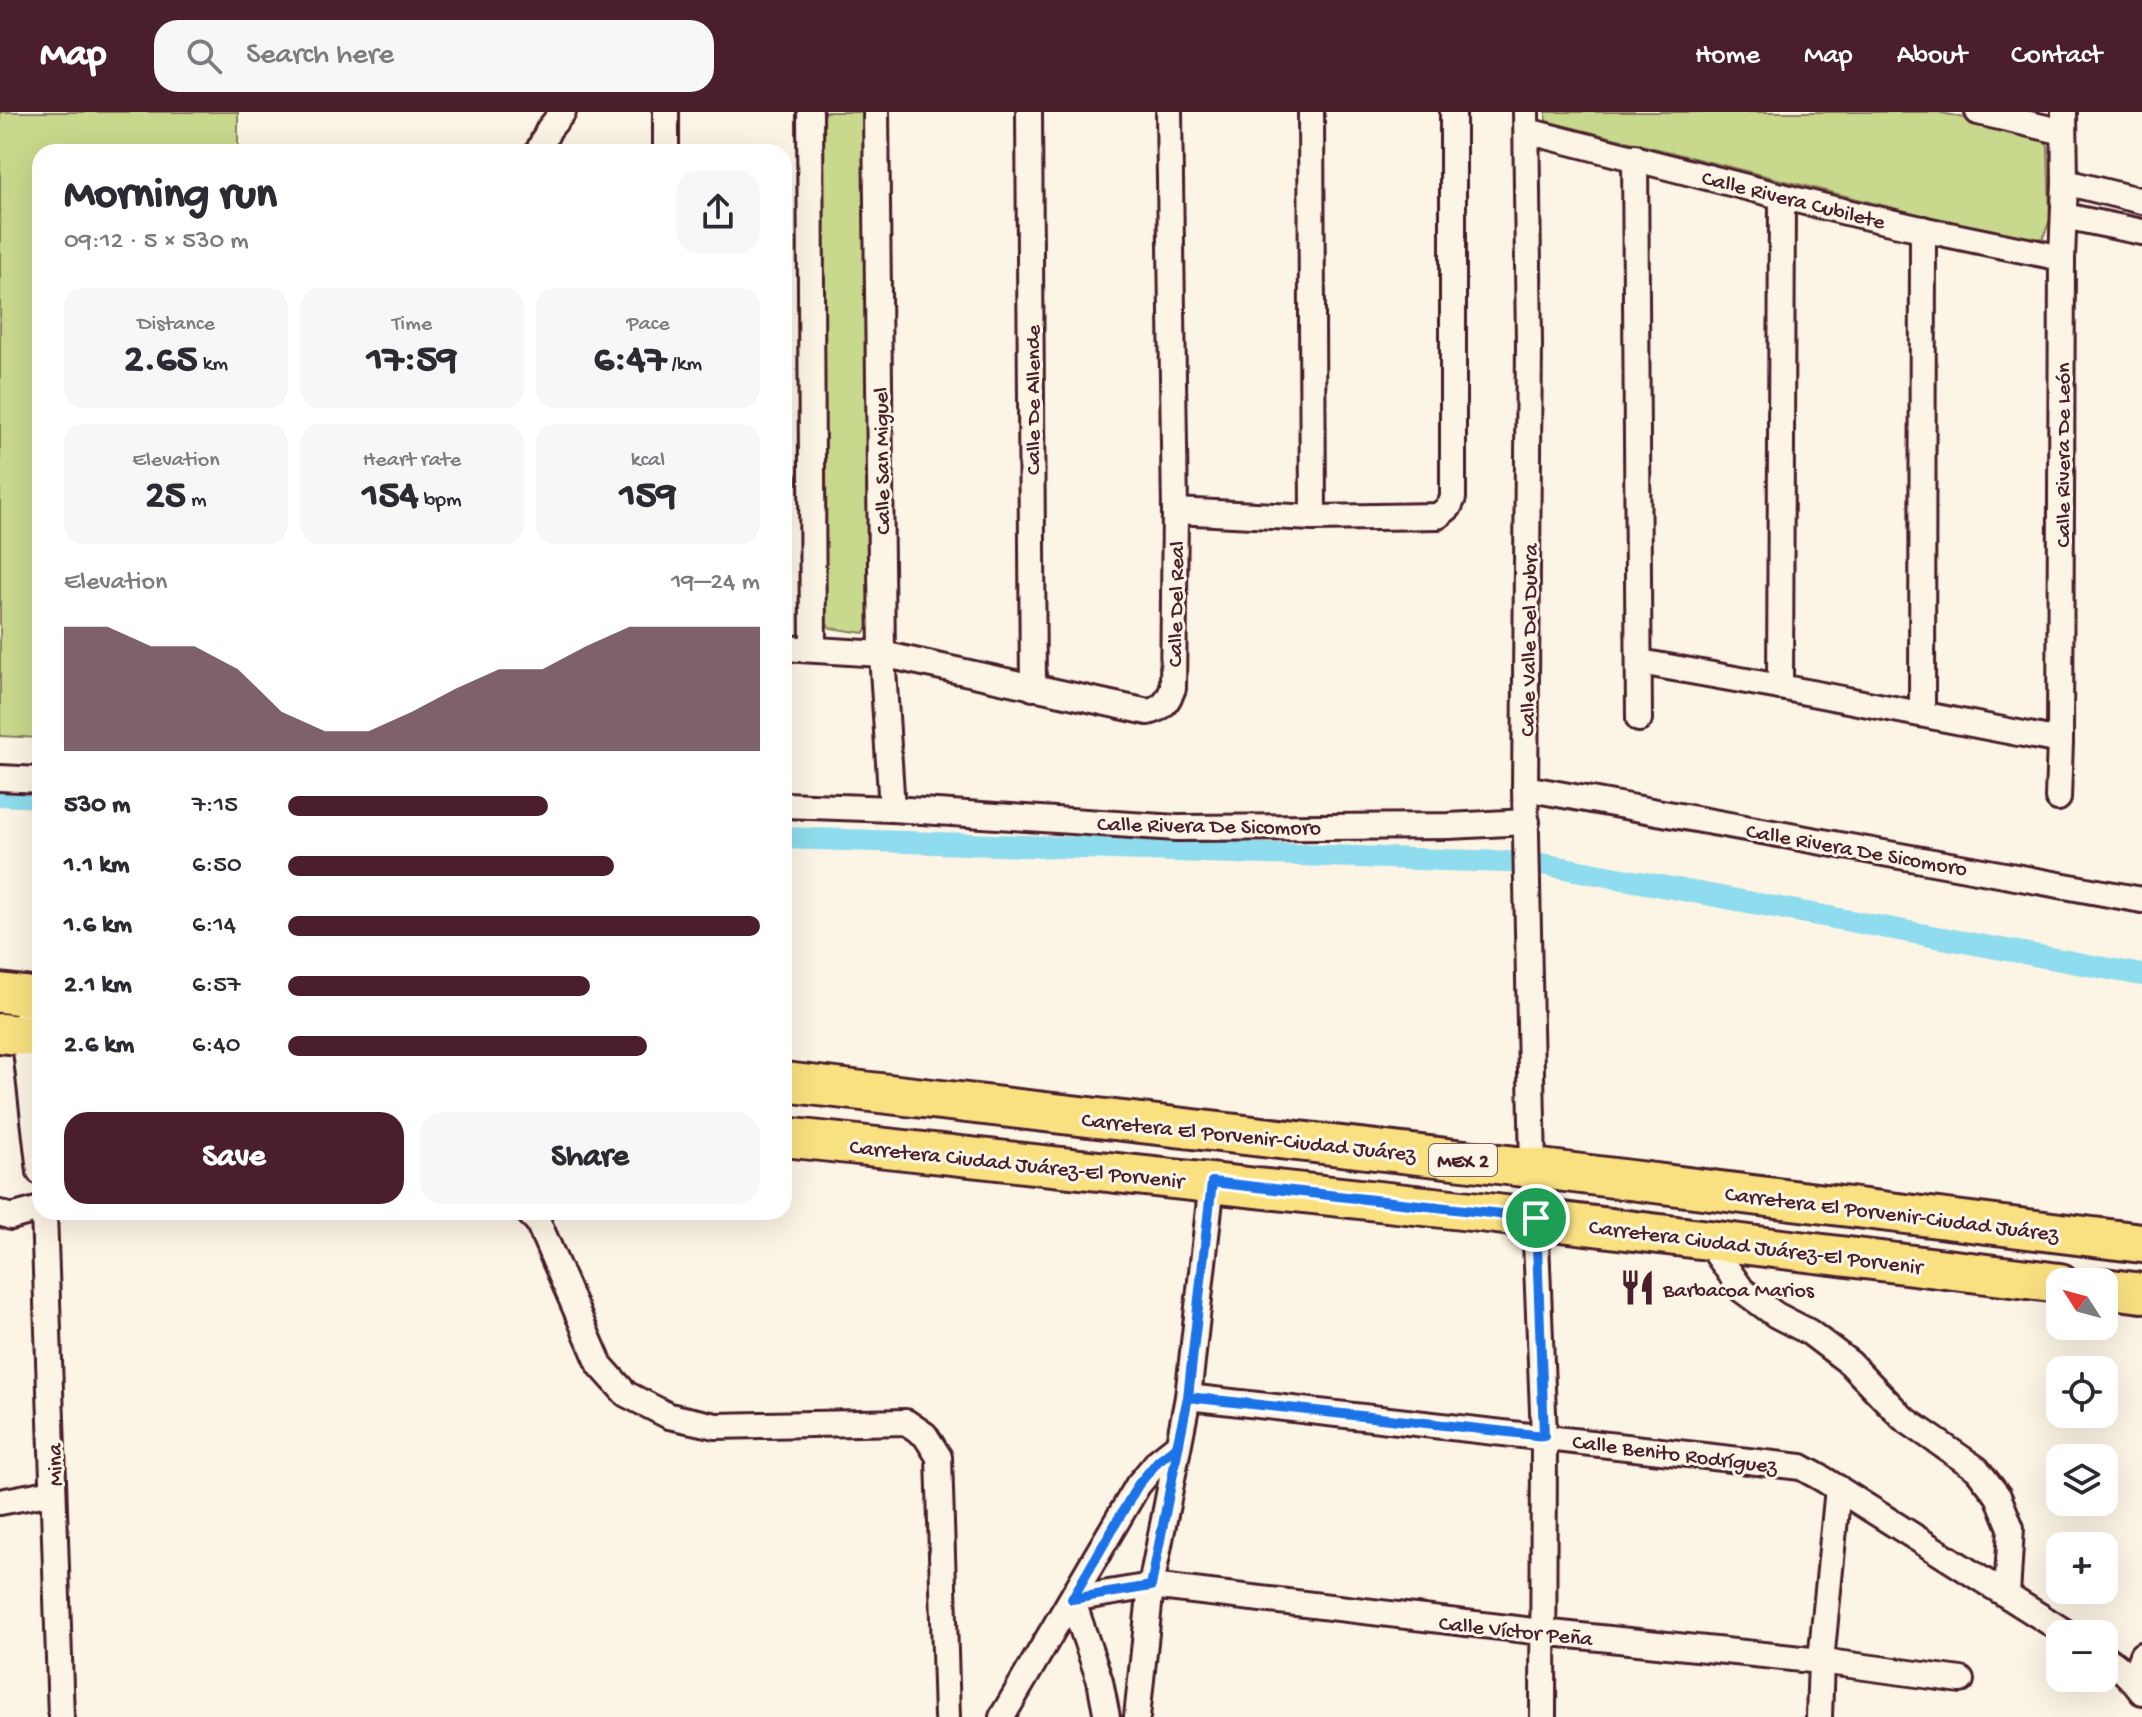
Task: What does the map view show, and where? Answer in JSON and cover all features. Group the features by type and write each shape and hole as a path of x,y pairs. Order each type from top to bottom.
{"main road":[{"name":"Carretera El Porvenir-Ciudad Juárez","path":"792,1083 1533,1168 2142,1243"},
{"name":"Carretera Ciudad Juárez-El Porvenir","path":"792,1138 1536,1218 2046,1281"},
{"path":"2118,1290 2142,1293"}],"street":[{"path":"542,144 563,112"},
{"path":"666,112 666,144"},
{"path":"810,112 813,649"},
{"name":"Calle San Miguel","path":"876,112 882,654 892,809"},
{"name":"Calle De Allende","path":"1029,112 1033,688"},
{"name":"Calle Del Real","path":"792,648 882,654 1148,712 1164,706 1173,688 1175,511 1169,112"},
{"path":"1311,112 1313,518"},
{"path":"1175,511 1313,518 1438,516 1444,513 1453,498 1453,112"},
{"path":"1978,112 2064,122"},
{"name":"Calle Rivera Cubilete","path":"1526,122 1635,157 1782,196 2062,258"},
{"name":"Calle Valle Del Dubra","path":"1526,122 1529,360 1525,788 1533,1168 1544,1436 1543,1717"},
{"name":"Calle Rivera De León","path":"2058,798 2064,122"},
{"path":"1635,157 1639,719"},
{"path":"2065,182 2142,201"},
{"path":"1780,687 1782,196"},
{"path":"2064,216 2142,232"},
{"path":"1922,713 1923,229"},
{"path":"1640,662 2060,741"},
{"path":"0,778 32,780"},
{"name":"Calle Rivera De Sicomoro","path":"1525,788 2142,900"},
{"name":"Calle Rivera De Sicomoro","path":"792,805 1177,828 1449,826 1527,831"},
{"path":"20,996 21,1035 32,1114"},
{"path":"1137,1717 1151,1586 1188,1397 1212,1182"},
{"path":"0,1213 11,1217 32,1212"},
{"name":"Mina","path":"42,1220 61,1717"},
{"path":"538,1220 600,1365 626,1394 669,1416 716,1426 906,1422 925,1435 939,1457 947,1717"},
{"path":"1707,1240 1742,1290 1776,1315 1809,1332 1850,1363 1903,1418 1977,1469 1998,1496 2011,1528 2007,1595"},
{"name":"Calle Benito Rodríguez","path":"1188,1397 1801,1467 2046,1620"},
{"path":"1002,1717 1138,1485 1158,1461 1177,1446"},
{"path":"1819,1717 1821,1661 1838,1488"},
{"path":"0,1502 53,1492"},
{"name":"Calle Víctor Peña","path":"1072,1599 1151,1586 1821,1661 1961,1680"},
{"path":"1072,1599 1100,1681 1107,1717"},
{"path":"2137,1685 2142,1655"},
{"path":"2118,1666 2137,1685"}],"green space":[{"path":"0,112 238,112 238,144 32,144 32,738 0,736"},
{"path":"821,112 863,112 871,626 863,633 831,628 820,618"},
{"path":"1546,112 1938,112 2040,135 2048,146 2050,220 2043,238 2021,240 1546,121"}],"waterway":[{"path":"0,795 32,797"},
{"path":"792,838 1537,863 2142,975"}],"place":[{"name":"Barbacoa Marios","path":"1637,1288"}],"route":[{"path":"1536,1218 1212,1182 1188,1397 1151,1586 1072,1599 1138,1485 1158,1461 1177,1446 1188,1397 1544,1436 1536,1218"}]}
